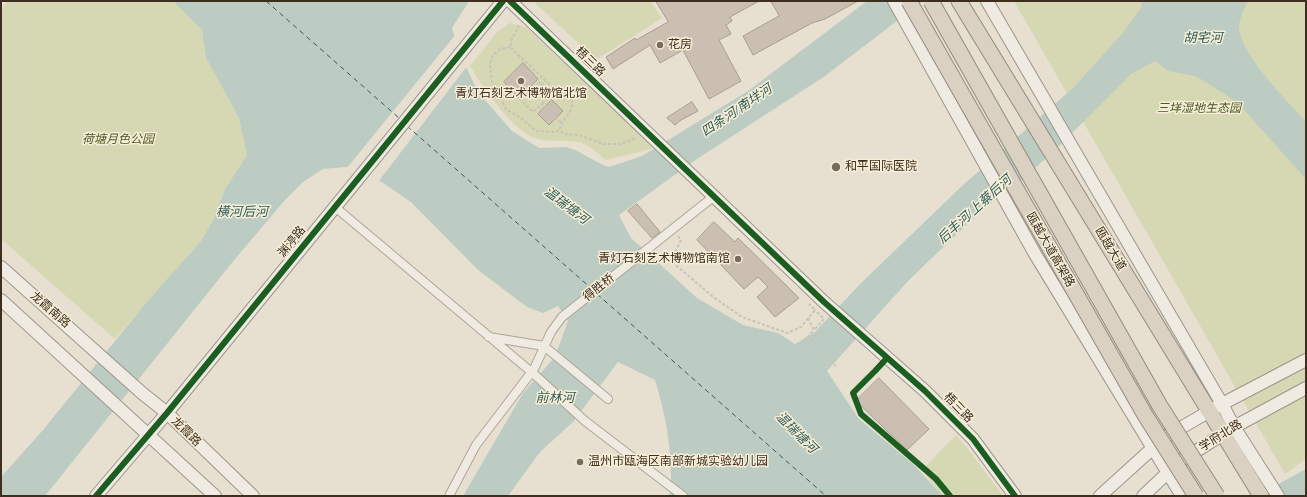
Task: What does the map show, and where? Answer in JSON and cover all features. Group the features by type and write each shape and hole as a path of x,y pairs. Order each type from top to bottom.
{"highway":[{"name":"瓯越大道高架路","path":"909,1 1145,414 1196,496"},
{"name":"瓯越大道高架路","path":"931,1 1160,406 1217,496"},
{"name":"瓯越大道","path":"963,2 1030,110 1065,157 1159,329 1216,408 1258,490"},
{"path":"918,7 1022,191 1046,230 1106,340 1201,496"}],"street":[{"name":"渊渟路","path":"96,496 167,413 503,1"},
{"name":"梧三路","path":"510,1 652,136 713,197"},
{"path":"894,1 1039,261 1182,496"},
{"path":"987,1 1043,98 1065,157 1216,408"},
{"path":"713,197 820,306"},
{"name":"得胜桥","path":"449,496 476,445 533,374 544,346 562,317 713,197"},
{"path":"335,207 533,374 585,421 683,496"},
{"name":"龙霞南路","path":"1,267 99,353"},
{"name":"龙霞南路","path":"1,300 148,435"},
{"name":"梧三路","path":"820,306 926,390 974,440 1015,496"},
{"path":"488,336 544,346 608,399"},
{"name":"龙霞路","path":"99,353 142,393 167,413 253,496"},
{"path":"1100,496 1165,437 1306,360"},
{"name":"学府北路","path":"1144,496 1179,462 1228,431 1306,388"},
{"path":"1228,431 1278,496"},
{"path":"148,435 215,496"}],"path":[{"path":"510,47 512,39 524,15"},
{"path":"510,47 548,83 566,94 572,100 570,113 561,123 560,130"},
{"path":"510,47 500,49 492,56 490,66 492,81 506,109 521,118 536,131 554,132 560,130"},
{"path":"540,82 551,94 542,104 533,112 520,99 540,82"},
{"path":"542,104 561,123"},
{"path":"560,130 564,134 579,135 603,144 621,144 652,136"},
{"path":"672,229 681,240 671,261 712,296 742,317 787,334 801,327 820,306"},
{"path":"804,299 820,306 824,319 804,341"},
{"path":"808,318 814,330"},
{"path":"807,345 822,330"},
{"path":"809,335 813,339"},
{"path":"823,355 836,366"}],"green space":[{"name":"荷塘月色公园","path":"8,1 173,1 202,30 206,58 239,118 247,155 225,189 213,220 201,241 115,339 1,239 1,9"},
{"path":"533,1 650,1 662,18 599,58 592,56"},
{"name":"三垟湿地生态园","path":"1014,1 1306,1 1306,459 1285,474"},
{"path":"510,23 527,28 655,148 606,160 582,143 538,139 519,128 490,97 470,66 497,32"},
{"path":"956,435 1003,496 943,496 922,470"}],"water":[{"path":"173,1 469,1 452,28 460,54 478,92 512,131 539,148 566,147 609,167 642,156 748,91 867,1 923,1 825,76 697,159 619,215 631,238 697,298 743,325 778,333 795,344 815,332 860,284 963,185 1074,87 1122,34 1141,8 1142,1 1248,1 1239,23 1239,30 1243,42 1249,54 1267,79 1306,122 1306,179 1237,102 1196,76 1168,71 1155,61 1131,74 1060,145 1021,181 983,209 909,280 827,371 859,419 913,464 943,496 668,496 671,492 670,449 663,408 655,380 618,362 573,422 540,452 508,496 463,496 523,393 555,357 568,321 558,306 543,313 527,307 478,270 411,202 358,166 323,169 303,182 285,200 235,259 45,496 1,496 1,477 43,430 145,304 201,241 213,220 225,189 247,155 239,118 206,58 202,30"},
{"path":"1306,469 1306,496 1263,496 1282,482"}],"pier":[{"path":"456,34 468,65 378,182 358,168 346,169"}],"building":[{"path":"656,1 759,1 730,17 732,21 726,25 731,34 719,40 741,81 709,99 683,50 660,63 650,45 613,69 606,57 635,38 636,40 668,22"},
{"path":"771,1 858,1 825,19 812,23 753,55 743,36 779,16"},
{"name":"青灯石刻艺术博物馆北馆","path":"523,63 538,79 519,98 504,82"},
{"path":"552,100 563,111 549,125 538,114"},
{"path":"692,102 698,111 675,125 667,118"},
{"path":"637,204 660,232 652,238 628,211"},
{"name":"青灯石刻艺术博物馆南馆","path":"714,222 735,242 738,238 799,298 775,317 757,297 768,287 758,277 744,289 697,240"},
{"path":"879,378 929,429 907,450 856,401"}],"ferry route":[{"path":"266,1 399,118"},
{"path":"407,126 592,289"},
{"path":"597,294 826,496"}],"cycle path":[{"path":"96,496 167,413 503,1"},
{"path":"510,1 824,302 925,391 973,439 1015,496"},
{"path":"887,358 853,393 861,414 936,479 950,496"}],"place":[{"name":"花房","path":"660,45"},
{"name":"青灯石刻艺术博物馆北馆","path":"521,81"},
{"name":"和平国际医院","path":"836,167"},
{"name":"青灯石刻艺术博物馆南馆","path":"738,259"},
{"name":"温州市瓯海区南部新城实验幼儿园","path":"580,462"}],"water label":[{"name":"胡宅河","path":"1203,39"},
{"name":"四条河/南垟河","path":"737,111"},
{"name":"温瑞塘河","path":"566,206"},
{"name":"后丰河/上蔡后河","path":"975,210"},
{"name":"横河后河","path":"242,213"},
{"name":"前林河","path":"555,399"},
{"name":"温瑞塘河","path":"796,433"}]}
